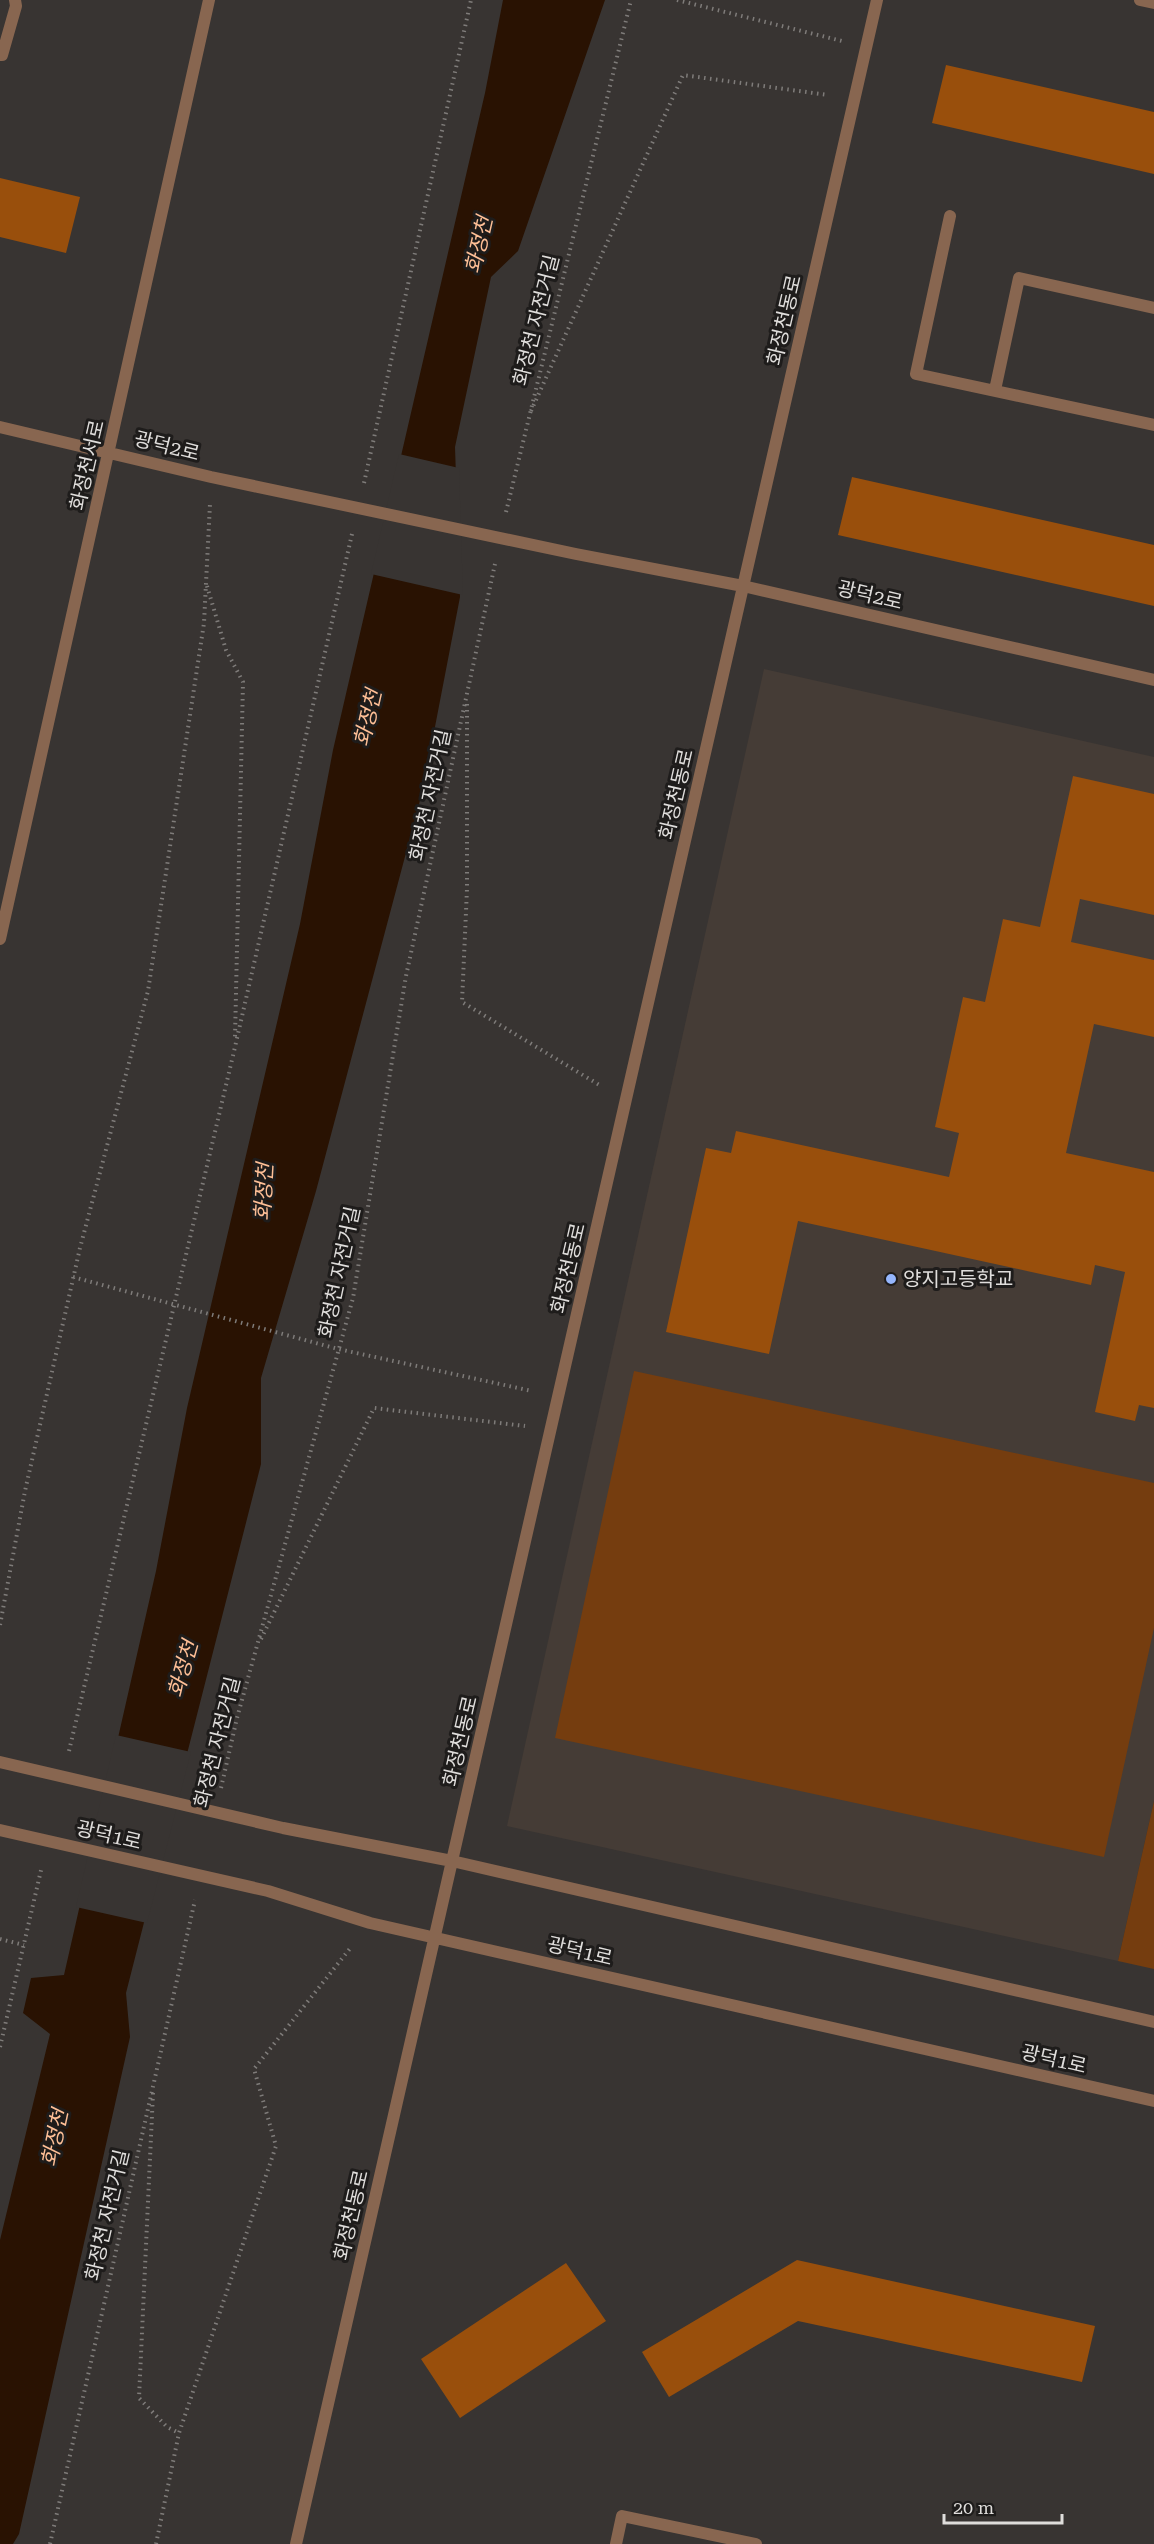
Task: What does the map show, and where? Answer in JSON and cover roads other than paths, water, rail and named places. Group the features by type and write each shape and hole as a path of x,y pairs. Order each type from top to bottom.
{"street":[{"path":"0,55 2,55 16,6 15,0"},
{"name":"화정천서로","path":"0,939 210,0"},
{"name":"화정천동로","path":"296,2544 877,0"},
{"path":"1140,0 1154,3"},
{"path":"950,216 916,374 1154,425"},
{"path":"995,390 1019,278 1154,308"},
{"name":"광덕2로","path":"0,427 211,477 576,554 743,586 1154,680"},
{"path":"0,1762 283,1828 452,1861 1154,2022"},
{"name":"광덕1로","path":"0,1830 268,1892 370,1923 1154,2101"},
{"path":"616,2544 622,2516 756,2544"}],"water":[{"name":"화정천","path":"503,0 605,0 518,251 491,277 455,447 460,597 423,789 316,1191 261,1378 261,1464 126,1993 130,2037 19,2534 13,2544 0,2544 0,2240 50,2034 23,2013 31,1978 64,1975 156,1571 187,1408 300,924 333,750 485,93"}],"place":[{"name":"양지고등학교","path":"891,1279"}]}
